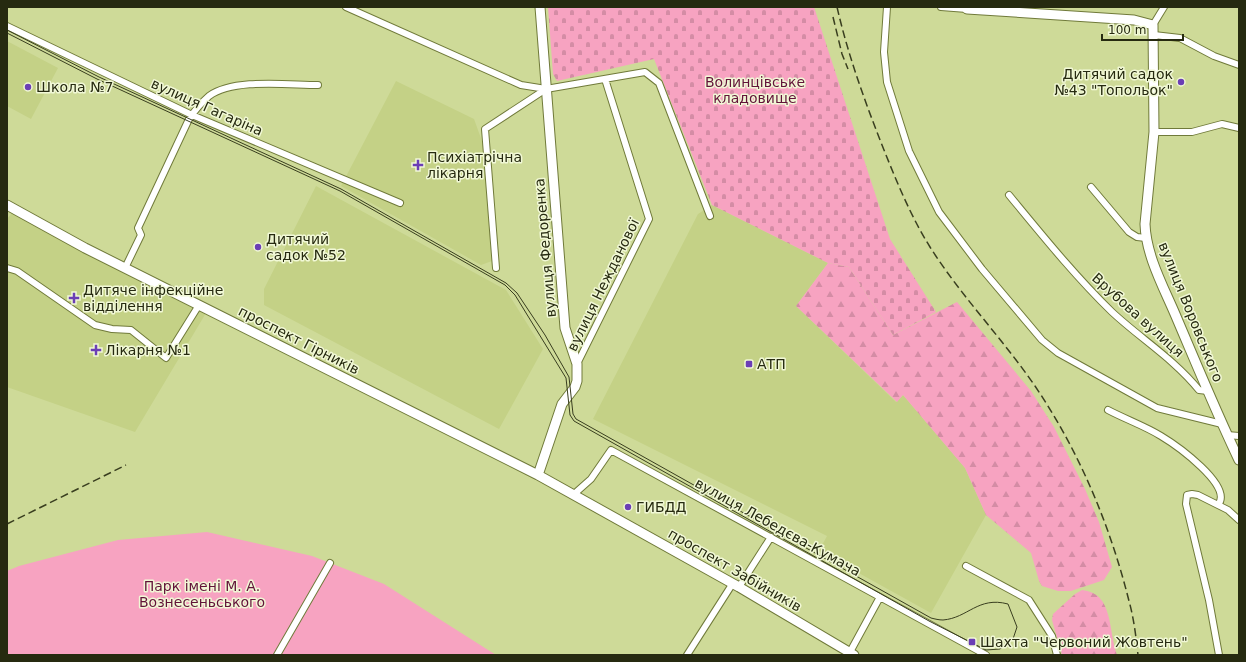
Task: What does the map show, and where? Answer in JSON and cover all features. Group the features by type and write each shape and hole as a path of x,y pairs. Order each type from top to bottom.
{"street":[{"path":"346,7 521,85 546,89 645,72 659,83 710,216"},
{"name":"вулиця Федоренка","path":"538,476 562,404 576,387 578,371 565,328 540,7"},
{"path":"887,7 884,52 887,82 909,151 939,212 982,269 1042,340 1058,353 1157,408 1222,424"},
{"path":"941,7 1134,20 1153,25 1164,7"},
{"name":"вулиця Воровського","path":"1153,25 1154,132 1145,224 1146,238 1151,256 1222,424 1239,460"},
{"name":"вулиця Гагаріна","path":"7,26 192,115 400,203"},
{"path":"1154,35 1180,38 1214,56 1239,65"},
{"name":"вулиця Нежданової","path":"577,364 649,219 605,79"},
{"path":"125,268 141,235 138,228 192,115 198,106 210,95 228,87 252,85 318,85"},
{"path":"496,268 485,129 546,89"},
{"path":"1154,132 1192,132 1222,124 1239,128"},
{"path":"1091,187 1129,232 1137,237 1146,238"},
{"name":"Врубова вулиця","path":"1009,195 1060,257 1113,313 1177,366 1199,390 1208,391"},
{"name":"проспект Гірників","path":"8,208 538,476"},
{"path":"7,268 17,271 94,325 112,329 131,330 166,358 199,305"},
{"path":"1108,410 1160,435 1198,464 1210,476 1220,490 1218,505"},
{"path":"1227,434 1239,436"},
{"name":"вулиця Лебедєва-Кумача","path":"573,494 591,479 611,450 986,655"},
{"name":"проспект Забійників","path":"538,476 736,585 852,654"},
{"path":"1219,655 1209,600 1187,512 1186,497 1192,494 1218,505 1228,510 1239,520"},
{"path":"687,655 771,537"},
{"path":"277,655 330,563"},
{"path":"966,566 1029,600 1052,636 1057,655"},
{"path":"852,654 880,597"}],"shaded area":[{"name":"Школа №7","path":"7,41 58,68 31,119 7,106"},
{"name":"Психіатрічна лікарня","path":"396,81 474,119 483,144 492,261 481,265 341,186"},
{"path":"316,186 506,290 543,349 499,429 264,305 264,289"},
{"path":"712,205 828,263 796,306 896,402 903,395 965,468 986,515 931,613 819,551 827,536 593,419 698,214"},
{"name":"Лікарня №1","path":"12,213 206,313 135,432 7,387 7,219"}],"green space":[{"name":"Волинцівське кладовище","path":"548,7 814,7 890,239 936,312 893,335 849,267 828,263 712,205 654,59 557,81 553,74"},
{"path":"828,263 849,267 893,335 957,302 1031,391 1054,427 1085,489 1099,522 1112,567 1104,580 1071,591 1058,591 1042,586 1039,581 1031,553 986,515 965,468 903,395 897,402 796,306"},
{"name":"Парк імені М. А. Вознесеньського","path":"207,532 312,556 384,584 496,655 7,655 7,571 19,566 118,540"},
{"path":"1082,590 1092,593 1100,598 1105,606 1117,655 1062,655 1052,620 1053,614 1075,594"}],"tram line":[{"path":"7,30 99,77 341,189 506,283 517,293 545,335 569,377 573,414 576,419 931,618 938,620 952,618 989,603 998,602 1008,604 1017,627 1013,639 1000,649 986,650 929,621 574,421 570,415 566,378 515,295 505,285 340,191 97,79 7,33"}],"railway":[{"path":"837,7 851,60 869,111 898,184 916,222 930,247 955,283 1035,386 1066,436 1079,463 1103,517 1121,573 1132,614 1138,655"},
{"path":"833,17 842,54 848,69"},
{"path":"7,524 126,465"}],"place":[{"name":"Дитячий садок №43 \"Топольок\"","path":"1181,82"},
{"name":"Школа №7","path":"28,87"},
{"name":"Психіатрічна лікарня","path":"418,165"},
{"name":"Дитячий садок №52","path":"258,247"},
{"name":"Дитяче інфекційне відділення","path":"74,298"},
{"name":"Лікарня №1","path":"96,350"},
{"name":"АТП","path":"749,364"},
{"name":"ГИБДД","path":"628,507"},
{"name":"Шахта \"Червоний Жовтень\"","path":"972,642"}]}
